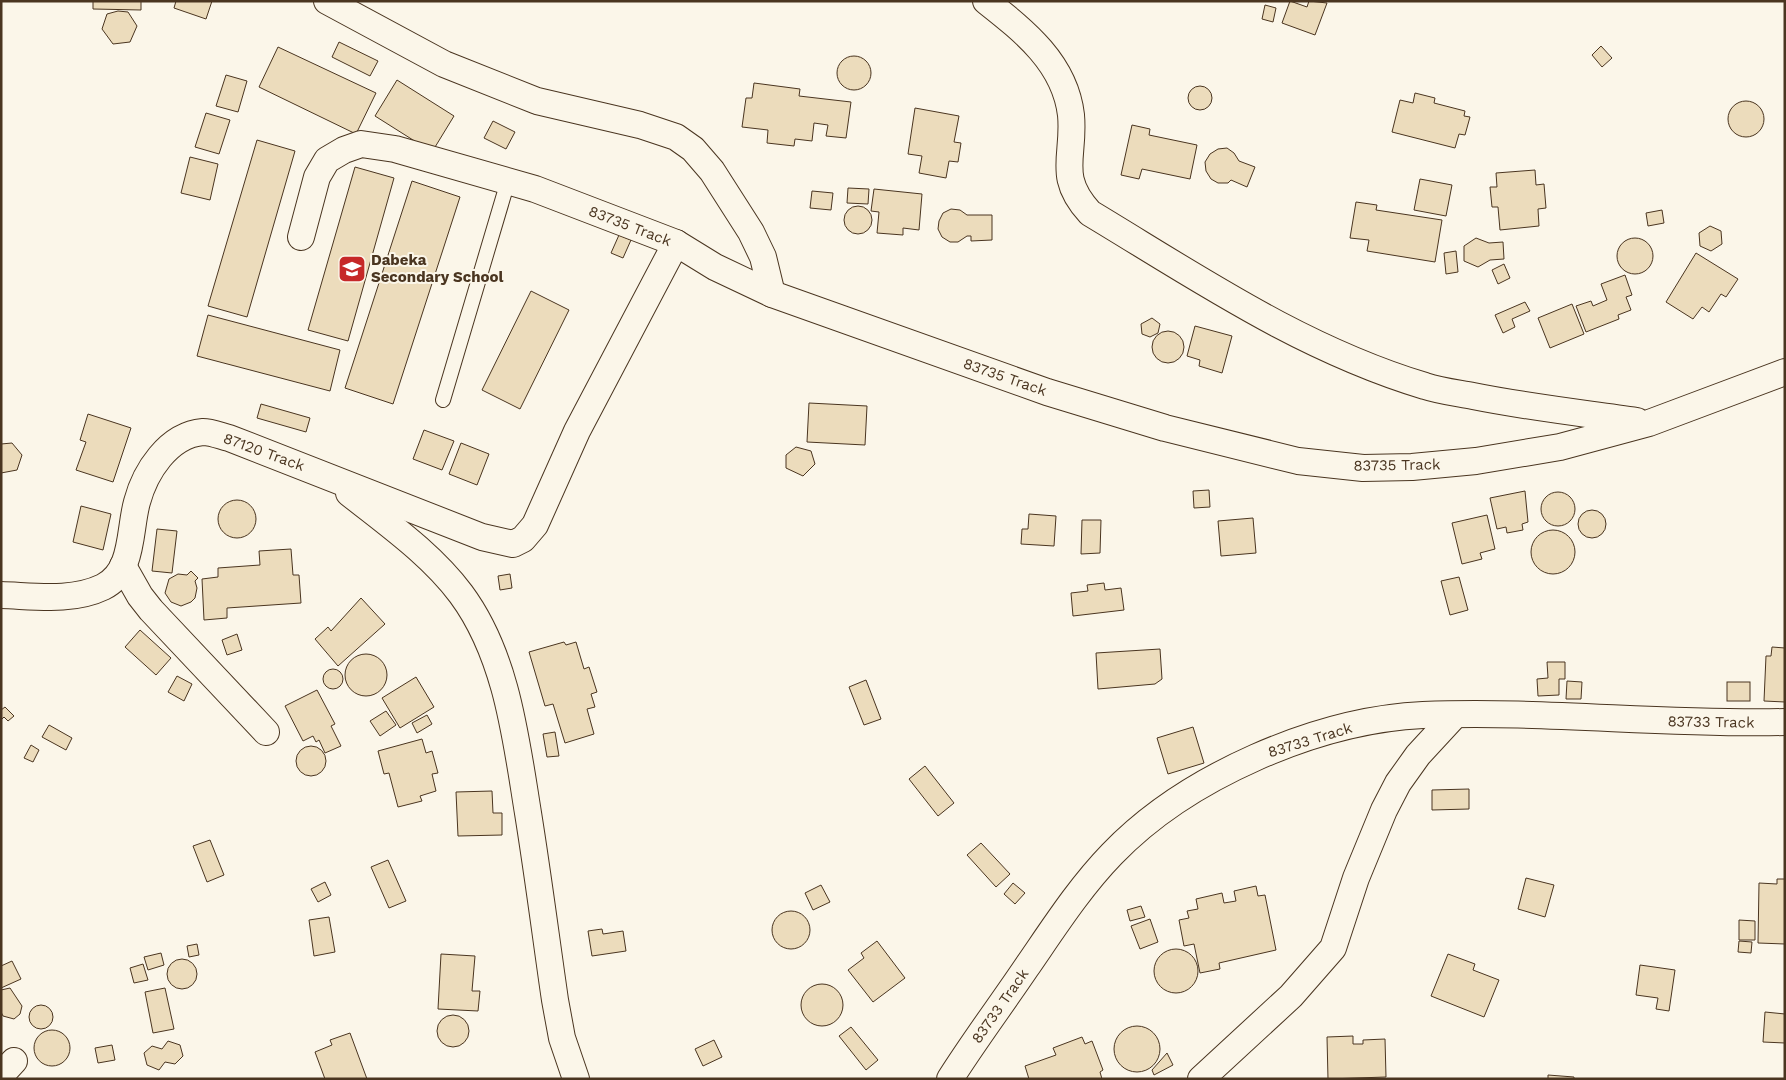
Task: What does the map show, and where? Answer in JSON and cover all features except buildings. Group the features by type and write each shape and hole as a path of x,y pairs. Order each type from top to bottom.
{"street":[{"path":"327,1 444,64 528,98 640,125 676,137 693,149 712,171 751,232 762,257 772,294"},
{"path":"986,1 1016,25 1045,53 1063,87 1071,115 1070,181 1077,198 1090,213 1230,299 1285,330 1354,360 1425,386 1505,402 1649,423"},
{"name":"83735 Track","path":"301,236 317,177 327,160 344,150 361,144 395,149 535,189 676,243 715,267 772,294 1047,392 1165,428 1298,461 1363,468 1412,467 1467,462 1560,446 1649,423 1785,372"},
{"name":"87120 Track","path":"1,595 57,597 88,592 104,587 115,578 123,566 132,535 136,503 146,478 161,454 183,438 204,432 229,438 482,537 513,544 523,539 535,524 577,431 676,243"},
{"path":"324,474 418,547 460,593 479,621 495,660 514,724 555,1000 562,1038 576,1079"},
{"path":"123,566 140,596 152,610 266,732"},
{"name":"83733 Track","path":"950,1079 1074,899 1112,853 1150,819 1199,786 1260,755 1294,742 1352,726 1422,715 1729,724 1785,722"},
{"path":"1201,1079 1291,996 1332,948 1356,878 1384,810 1398,782 1418,755 1454,716"}],"lane":[{"path":"443,400 508,181"}],"place":[{"name":"Dabeka Secondary School","path":"352,269"}]}
